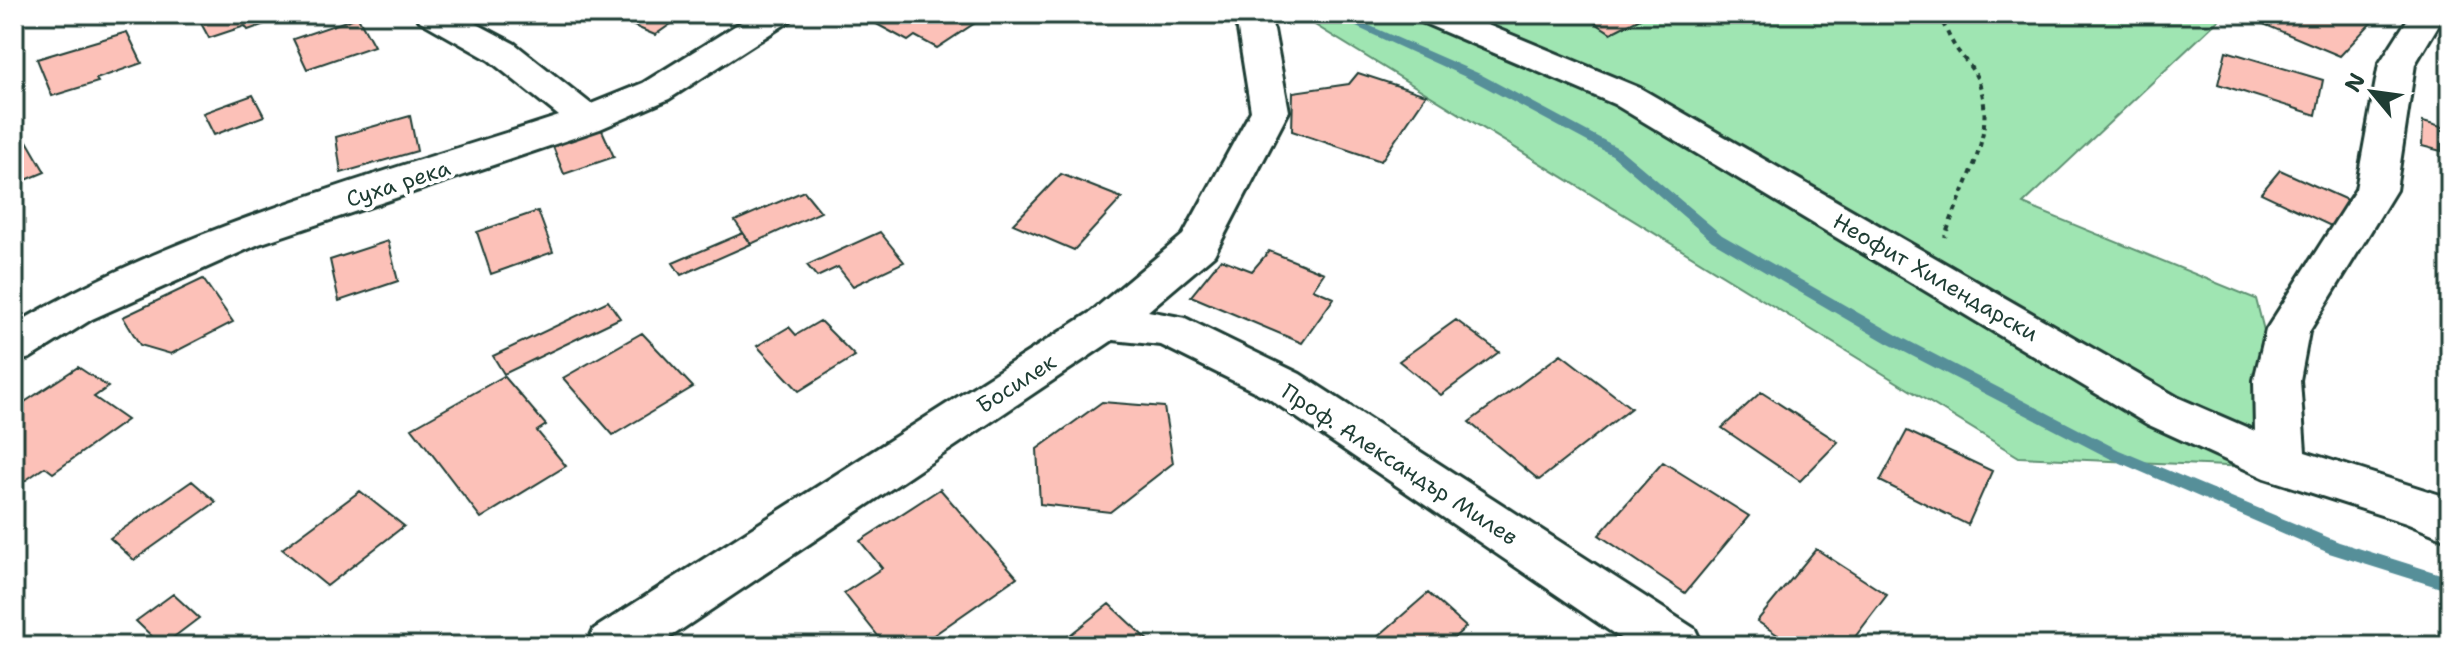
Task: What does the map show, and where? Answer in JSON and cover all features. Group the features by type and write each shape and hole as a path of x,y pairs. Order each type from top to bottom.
{"street":[{"path":"432,14 502,52 587,120"},
{"name":"Суха река","path":"14,346 77,308 244,234 587,120 656,91 778,14"},
{"name":"Босилек","path":"613,646 1106,323 1199,245 1270,111 1256,30 1249,14"},
{"name":"Неофит Хилендарски","path":"1431,14 1627,96 2163,411 2282,464 2420,507 2450,520"},
{"path":"2282,464 2276,384 2278,355 2288,330 2376,190 2397,64 2428,14"},
{"name":"Проф. Александър Милев","path":"1106,323 1169,330 1284,386 1676,646"}],"path":[{"path":"1933,276 1957,199 1975,166 1986,122 1977,78 1953,44 1939,14"}],"green space":[{"path":"1297,14 2225,14 2023,204 2256,299 2299,469 2019,457"}],"building":[{"path":"196,14 293,14 248,30 245,26 209,38"},
{"path":"617,14 685,14 655,35 613,17"},
{"path":"858,14 987,15 937,48 915,36 908,41"},
{"path":"1603,14 1648,14 1611,33 1591,20"},
{"path":"2270,14 2349,14 2371,23 2340,56 2261,23"},
{"path":"358,17 374,46 307,69 293,39"},
{"path":"127,32 142,63 96,79 98,82 52,96 37,59"},
{"path":"2226,51 2323,80 2316,115 2218,84"},
{"path":"1358,73 1426,95 1381,161 1292,131 1293,92 1349,84"},
{"path":"253,95 264,116 214,135 203,113"},
{"path":"410,116 417,151 341,173 336,137"},
{"path":"2423,122 2441,127 2441,151 2422,146"},
{"path":"601,128 614,157 564,174 552,144"},
{"path":"27,141 45,172 14,185 14,146"},
{"path":"2280,170 2349,201 2331,226 2261,193"},
{"path":"1061,174 1122,198 1074,250 1013,224"},
{"path":"804,191 821,212 751,244 735,221"},
{"path":"538,211 553,252 491,274 477,232"},
{"path":"880,232 904,262 853,286 838,267 817,277 807,265"},
{"path":"743,233 751,244 681,275 673,263"},
{"path":"388,241 398,281 339,301 330,260"},
{"path":"1269,251 1324,273 1313,289 1334,298 1302,343 1191,296 1221,259 1252,271"},
{"path":"203,279 233,322 171,354 140,345 123,317"},
{"path":"608,301 620,318 504,374 493,356"},
{"path":"1456,320 1499,352 1441,395 1399,361"},
{"path":"820,321 855,356 799,391 757,346 789,327 796,335"},
{"path":"642,333 693,387 613,435 563,378"},
{"path":"1561,354 1631,408 1539,480 1469,422"},
{"path":"78,367 108,387 94,397 127,420 53,473 45,467 16,487 14,409"},
{"path":"504,376 546,425 537,431 566,466 481,518 412,428"},
{"path":"1761,392 1838,442 1800,481 1722,428"},
{"path":"1102,402 1164,407 1173,463 1110,512 1040,504 1037,449"},
{"path":"1907,431 1992,471 1968,525 1880,481"},
{"path":"1663,462 1749,516 1685,593 1599,535"},
{"path":"192,481 216,502 134,560 110,538"},
{"path":"940,489 1017,577 918,646 886,646 844,593 882,568 860,541"},
{"path":"360,491 404,526 327,586 282,549"},
{"path":"1816,549 1887,595 1848,646 1794,646 1757,621"},
{"path":"1428,593 1466,627 1445,646 1367,646"},
{"path":"173,594 199,618 162,646 136,621"},
{"path":"1109,604 1153,645 1056,646"}],"waterway":[{"path":"1334,14 1476,77 1616,152 1717,238 1892,339 2114,454 2335,548 2450,584"}]}
